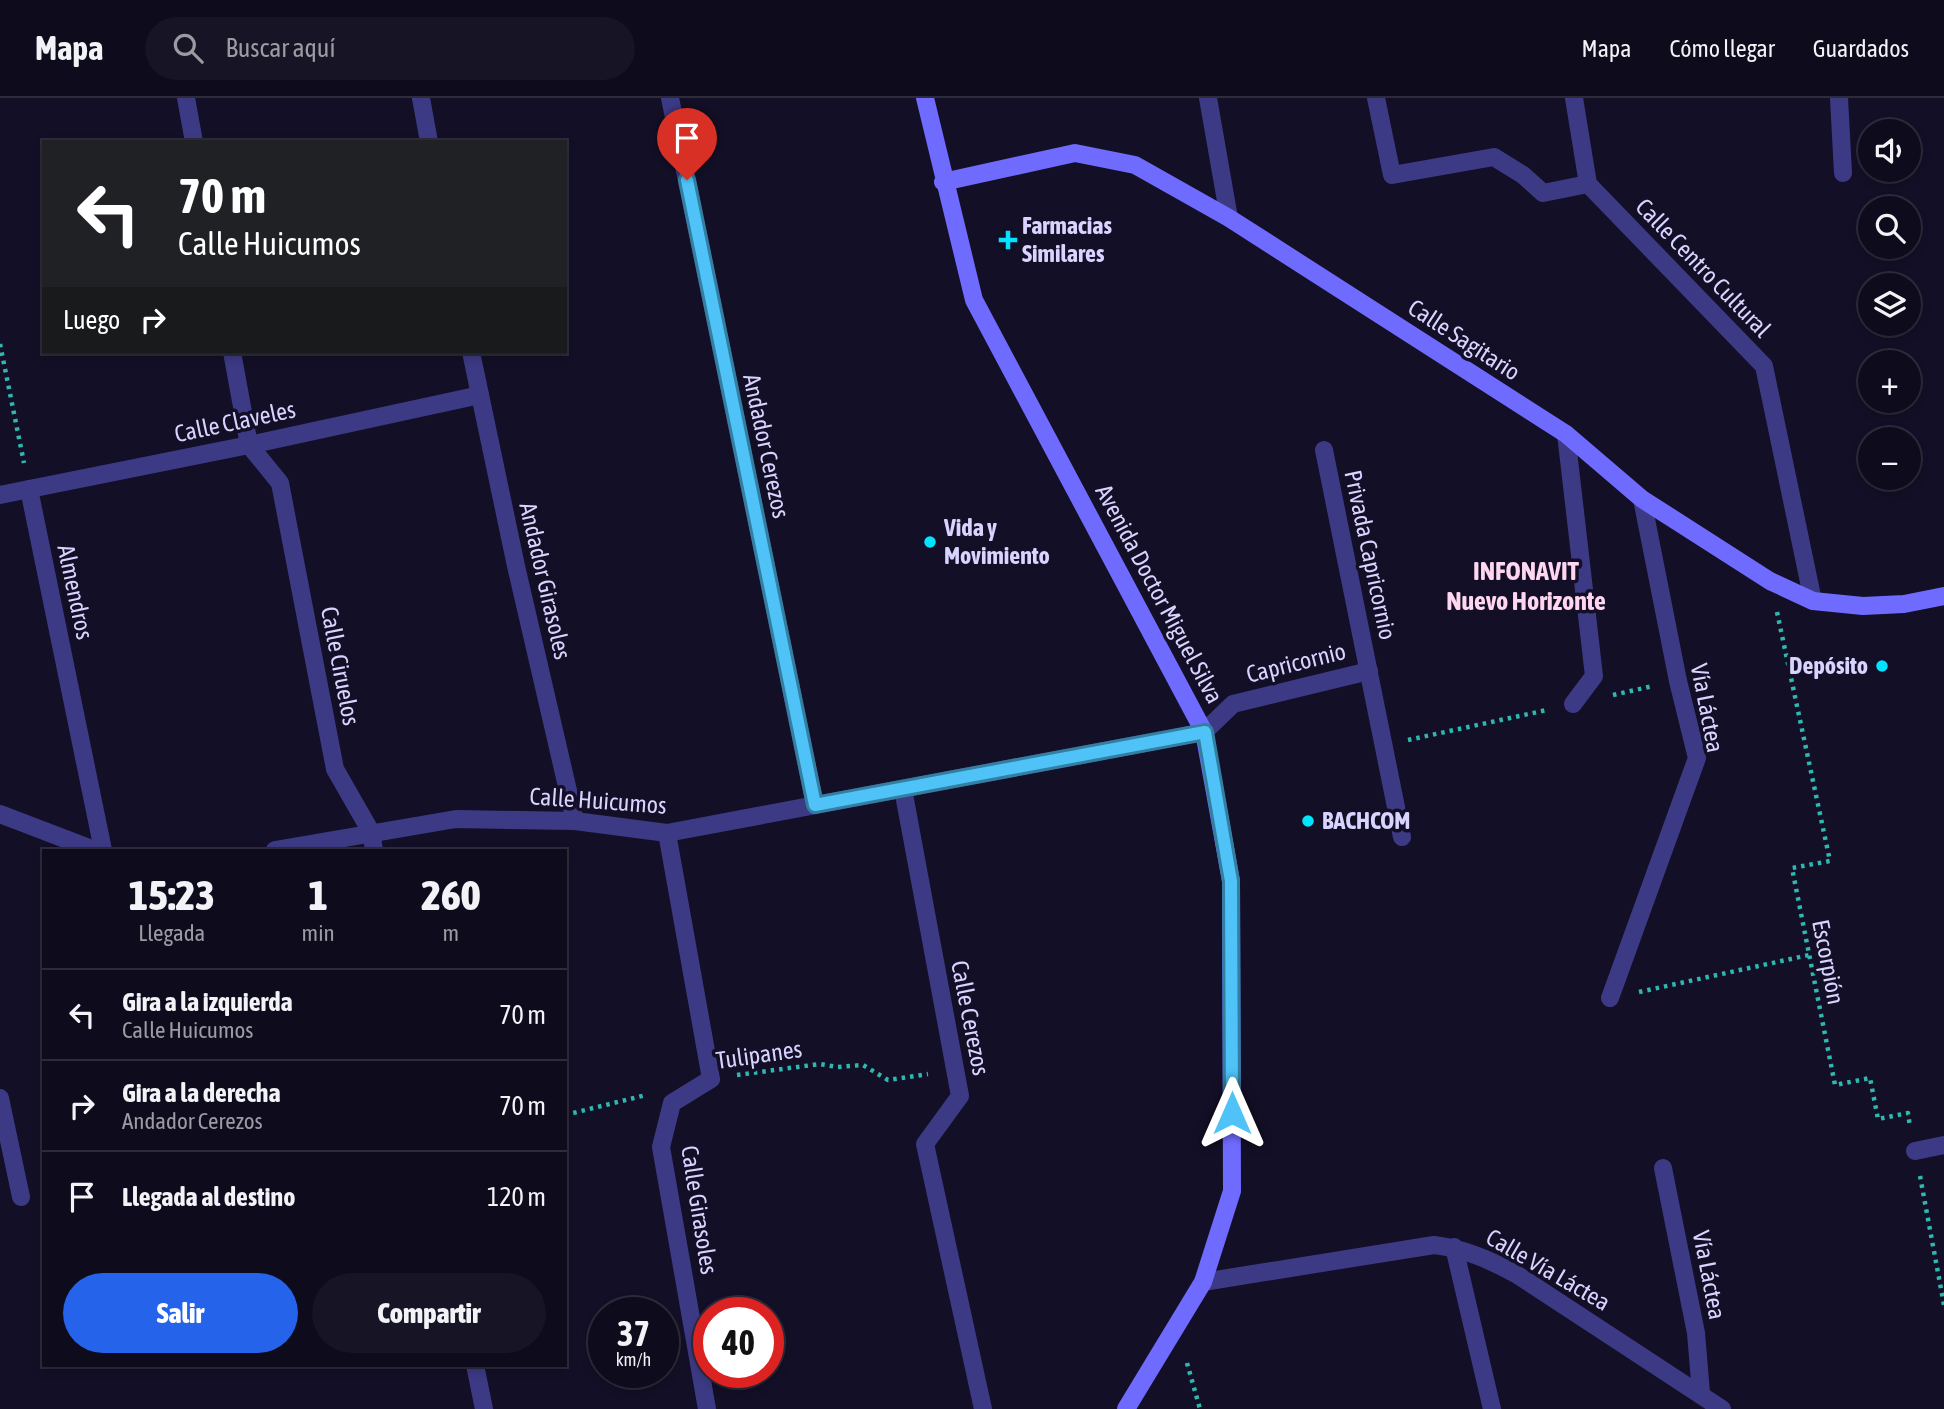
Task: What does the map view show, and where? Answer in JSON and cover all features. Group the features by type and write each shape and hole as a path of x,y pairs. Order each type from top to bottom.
{"street":[{"path":"186,98 194,140"},
{"path":"421,98 429,140"},
{"name":"Andador Cerezos","path":"670,98 815,805"},
{"name":"Avenida Doctor Miguel Silva","path":"925,98 943,182 974,300 1205,732 1231,881 1232,1191 1203,1282 1178,1328 1126,1409"},
{"path":"1208,98 1229,218"},
{"path":"1376,98 1392,175 1494,157 1523,174 1544,193 1588,184 1574,98"},
{"path":"1839,98 1843,173"},
{"name":"Calle Sagitario","path":"943,182 1075,153 1135,165 1229,218 1566,434 1642,499 1770,581 1813,601 1863,606 1904,604 1944,596"},
{"name":"Calle Centro Cultural","path":"1588,184 1764,366 1813,601"},
{"path":"232,354 249,445"},
{"name":"Andador Girasoles","path":"471,354 575,821"},
{"name":"Calle Claveles","path":"0,495 480,395"},
{"path":"1566,434 1594,676 1573,704"},
{"name":"Calle Ciruelos","path":"249,445 280,483 335,769 371,832 374,849"},
{"name":"Privada Capricornio","path":"1324,450 1386,745 1402,837"},
{"name":"Almendros","path":"29,489 103,849"},
{"name":"Vía Láctea","path":"1610,998 1697,758 1678,681 1642,499"},
{"name":"Capricornio","path":"1205,732 1233,704 1369,671"},
{"name":"Calle Huicumos","path":"280,849 456,819 575,821 667,833 1205,732"},
{"name":"Calle Cerezos","path":"903,789 960,1097 925,1144 983,1409"},
{"path":"0,814 91,849"},
{"path":"667,833 711,1079"},
{"name":"Calle Girasoles","path":"707,1409 661,1147 671,1103 711,1079"},
{"path":"0,1098 21,1197"},
{"path":"1915,1151 1944,1145"},
{"name":"Vía Láctea","path":"1663,1168 1696,1333 1701,1393"},
{"name":"Calle Vía Láctea","path":"1203,1282 1434,1245 1454,1247 1482,1255 1516,1274 1722,1409"},
{"path":"1454,1247 1492,1409"},
{"path":"475,1367 484,1409"}],"path":[{"path":"0,344 29,489"},
{"name":"Escorpión","path":"1770,581 1830,861 1792,868 1835,1085 1870,1079 1878,1119 1908,1113 1944,1305"},
{"path":"1386,745 1678,681"},
{"path":"1610,998 1809,954"},
{"name":"Tulipanes","path":"711,1079 820,1063 837,1067 863,1065 888,1080 956,1070"},
{"path":"567,1115 658,1092"},
{"path":"1178,1328 1200,1409"}],"place":[{"name":"Farmacias Similares","path":"1008,240"},
{"name":"Vida y Movimiento","path":"930,542"},
{"name":"Depósito","path":"1882,666"},
{"name":"BACHCOM","path":"1308,821"}],"district":[{"name":"INFONAVIT Nuevo Horizonte","path":"1526,586"}],"route":[{"path":"687,180 815,805 1205,732 1231,881 1232,1113"}]}
